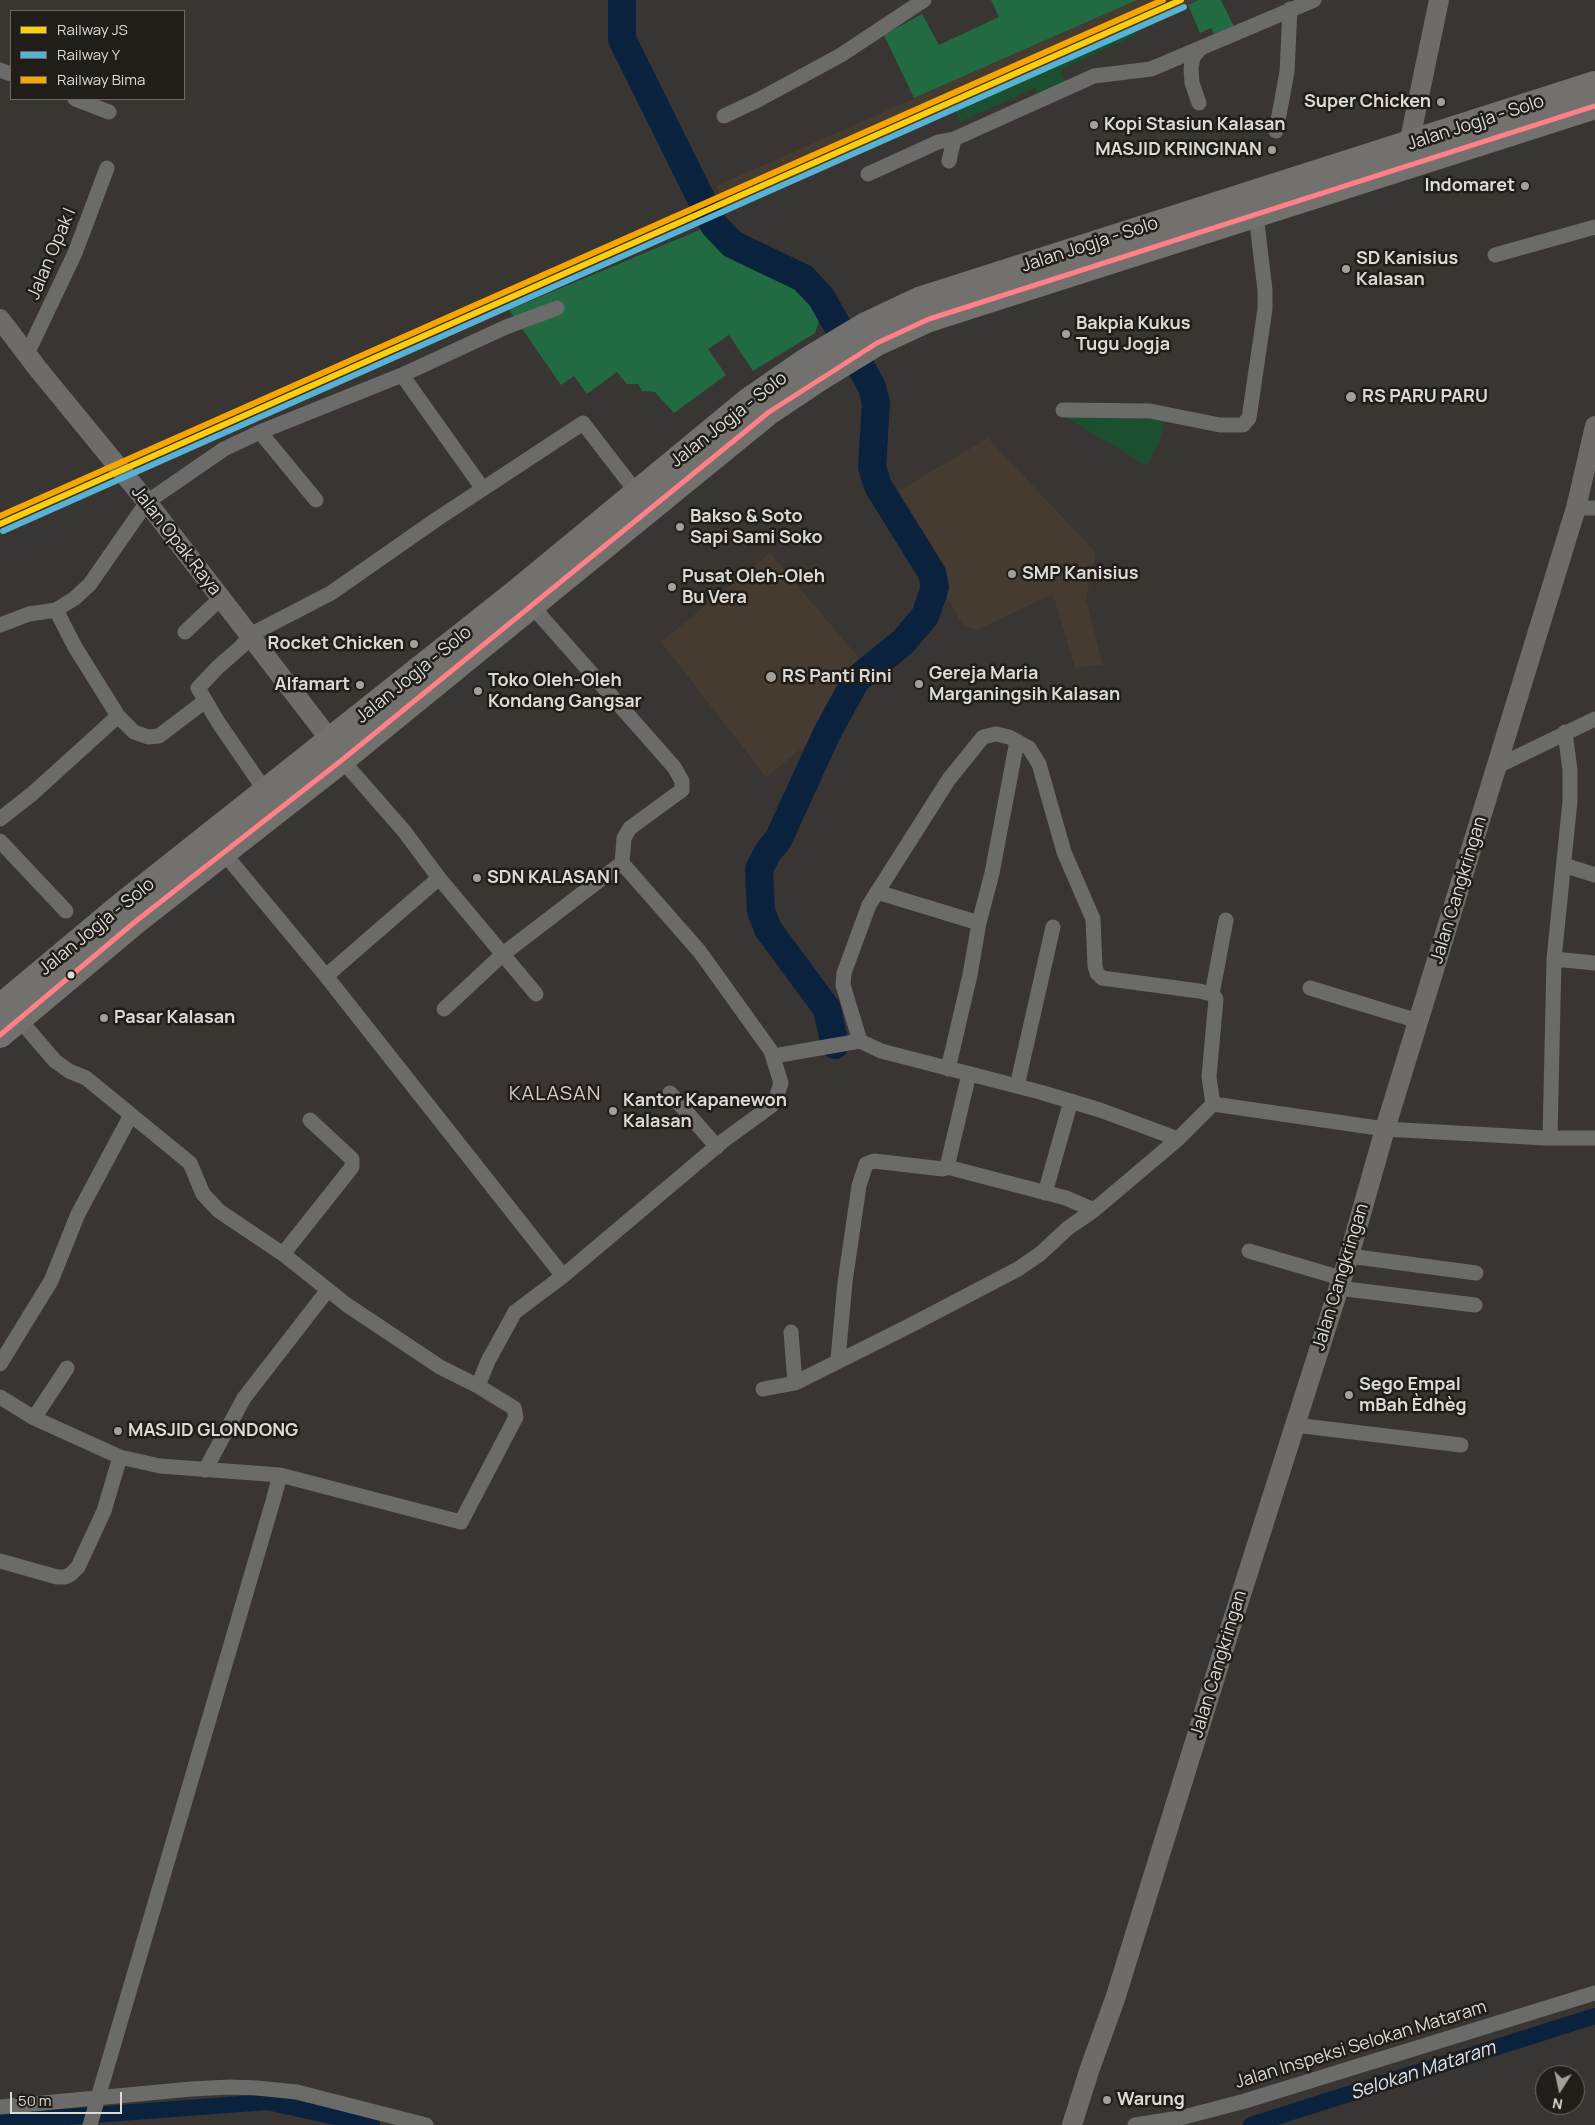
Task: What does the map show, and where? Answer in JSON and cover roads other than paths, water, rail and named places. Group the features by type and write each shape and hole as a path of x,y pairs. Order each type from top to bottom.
{"highway":[{"name":"Jalan Jogja - Solo","path":"871,334 929,319 1256,215 1595,84"},
{"name":"Jalan Jogja - Solo","path":"6,1020 129,927 228,839 337,750 637,493 748,401 813,369 871,334 920,300 1412,154 1595,106"},
{"name":"Jalan Jogja - Solo","path":"228,839 266,792 337,750 532,606 769,412 813,369"}],"main road":[{"path":"1412,154 1439,0"},
{"name":"Jalan Opak Raya","path":"0,319 147,502 337,750"},
{"name":"Jalan Cangkringan","path":"1072,2125 1115,1999 1349,1256 1385,1129 1498,766 1586,508 1595,426"}],"street":[{"path":"724,116 758,100 841,55 924,0"},
{"path":"868,174 938,142 954,139 1094,76 1151,69 1314,0"},
{"path":"1276,131 1287,72 1290,9"},
{"path":"1199,103 1192,83 1191,68 1193,57 1201,48"},
{"path":"78,100 108,112"},
{"path":"949,161 954,139"},
{"name":"Jalan Opak I","path":"28,354 75,253 108,168"},
{"path":"1063,410 1150,411 1220,425 1243,425 1249,418 1265,309 1265,290 1256,215"},
{"path":"1495,255 1595,227"},
{"path":"0,626 29,614 56,610 75,598 90,584 147,502 224,449 260,432 402,375 506,327 557,308"},
{"path":"402,375 483,488"},
{"path":"266,792 198,688 242,646 250,635 331,592 483,488 583,423 637,493"},
{"path":"260,432 316,500"},
{"path":"185,632 221,598"},
{"path":"478,1386 491,1355 515,1312 563,1276 717,1147 770,1106 776,1098 781,1083 774,1056 700,952 622,863 624,838 630,828 682,790 682,781 674,767 532,606"},
{"path":"56,610 74,647 118,716 134,732 148,737 159,736 205,701"},
{"path":"0,819 32,794 118,716"},
{"path":"1498,766 1595,719"},
{"path":"1550,1138 1554,959 1570,802 1570,770 1565,732"},
{"path":"860,1041 845,997 843,979 869,905 949,779 984,737 996,734 1017,741 1029,748 1039,764 1064,852 1089,908 1094,929 1095,966 1097,973 1102,978 1212,994 1218,1003 1209,1077 1213,1104"},
{"path":"948,1069 970,975 979,923 992,873 1017,741"},
{"path":"337,750 404,831 439,878 536,994"},
{"path":"228,839 326,976 563,1276"},
{"path":"0,841 66,912"},
{"path":"444,1009 503,954 622,863"},
{"path":"1564,865 1595,875"},
{"path":"326,976 439,878"},
{"path":"877,892 979,923"},
{"path":"1212,994 1226,920"},
{"path":"1017,1086 1053,927"},
{"path":"1554,959 1595,963"},
{"path":"1310,988 1418,1021"},
{"path":"0,1397 34,1418 120,1457 160,1466 280,1475 461,1522 516,1417 514,1408 478,1386 440,1367 328,1291 283,1254 219,1211 203,1194 190,1164 86,1078 69,1071 55,1061 6,1020"},
{"path":"774,1056 860,1041 881,1051 1071,1101 1178,1139"},
{"path":"947,1167 970,1074"},
{"path":"670,1093 717,1147"},
{"path":"1045,1193 1071,1101"},
{"path":"1213,1104 1385,1129 1550,1138 1595,1138"},
{"path":"763,1389 795,1382 911,1325 1018,1269 1040,1254 1068,1228 1094,1210 1178,1139 1213,1104"},
{"path":"0,1364 51,1280 78,1214 132,1115"},
{"path":"283,1254 352,1167 352,1159 310,1120"},
{"path":"838,1360 845,1282 860,1186 866,1164 874,1161 940,1169 947,1167 1066,1198 1094,1210"},
{"path":"1248,1251 1340,1283 1475,1305"},
{"path":"1349,1256 1476,1273"},
{"path":"205,1470 244,1398 328,1291"},
{"path":"791,1332 795,1382"},
{"path":"34,1418 67,1368"},
{"path":"1295,1425 1461,1446"},
{"path":"0,1561 57,1577 65,1577 71,1574 78,1567 104,1511 120,1457"},
{"path":"94,2111 280,1475"},
{"name":"Jalan Inspeksi Selokan Mataram","path":"1135,2125 1180,2118 1245,2101 1595,1993"},
{"path":"0,2107 94,2111 191,2089 257,2088 297,2092 426,2125"}],"waterway":[{"path":"622,0 622,39 714,225 732,244 803,278 821,297 872,387 876,403 872,467 878,486 932,573 935,587 925,616 903,642 856,680 827,733 778,840 768,852 759,869 761,911 768,929 827,1009 835,1045"},
{"name":"Selokan Mataram","path":"1251,2125 1595,2016"},
{"name":"Selokan Mataram","path":"0,2122 267,2102 372,2125"}],"rail line":[{"name":"Bima","path":"0,516 1163,0"},
{"name":"JS","path":"0,524 1181,0"},
{"name":"Y","path":"3,531 1184,7"}],"place":[{"name":"Super Chicken","path":"1441,102"},
{"name":"Kopi Stasiun Kalasan","path":"1094,125"},
{"name":"MASJID KRINGINAN","path":"1272,150"},
{"name":"Indomaret","path":"1525,186"},
{"name":"SD Kanisius Kalasan","path":"1346,269"},
{"name":"Bakpia Kukus Tugu Jogja","path":"1066,334"},
{"name":"RS PARU PARU","path":"1351,397"},
{"name":"Bakso & Soto Sapi Sami Soko","path":"680,527"},
{"name":"SMP Kanisius","path":"1012,574"},
{"name":"Pusat Oleh-Oleh Bu Vera","path":"672,587"},
{"name":"Rocket Chicken","path":"414,644"},
{"name":"RS Panti Rini","path":"771,677"},
{"name":"Gereja Maria Marganingsih Kalasan","path":"919,684"},
{"name":"Alfamart","path":"360,685"},
{"name":"Toko Oleh-Oleh Kondang Gangsar","path":"478,691"},
{"name":"SDN KALASAN I","path":"477,878"},
{"name":"Pasar Kalasan","path":"104,1018"},
{"name":"Kantor Kapanewon Kalasan","path":"613,1111"},
{"name":"Sego Empal mBah Èdhèg","path":"1349,1395"},
{"name":"MASJID GLONDONG","path":"118,1431"},
{"name":"Warung","path":"1107,2100"}],"district":[{"name":"KALASAN","path":"555,1094"}]}
